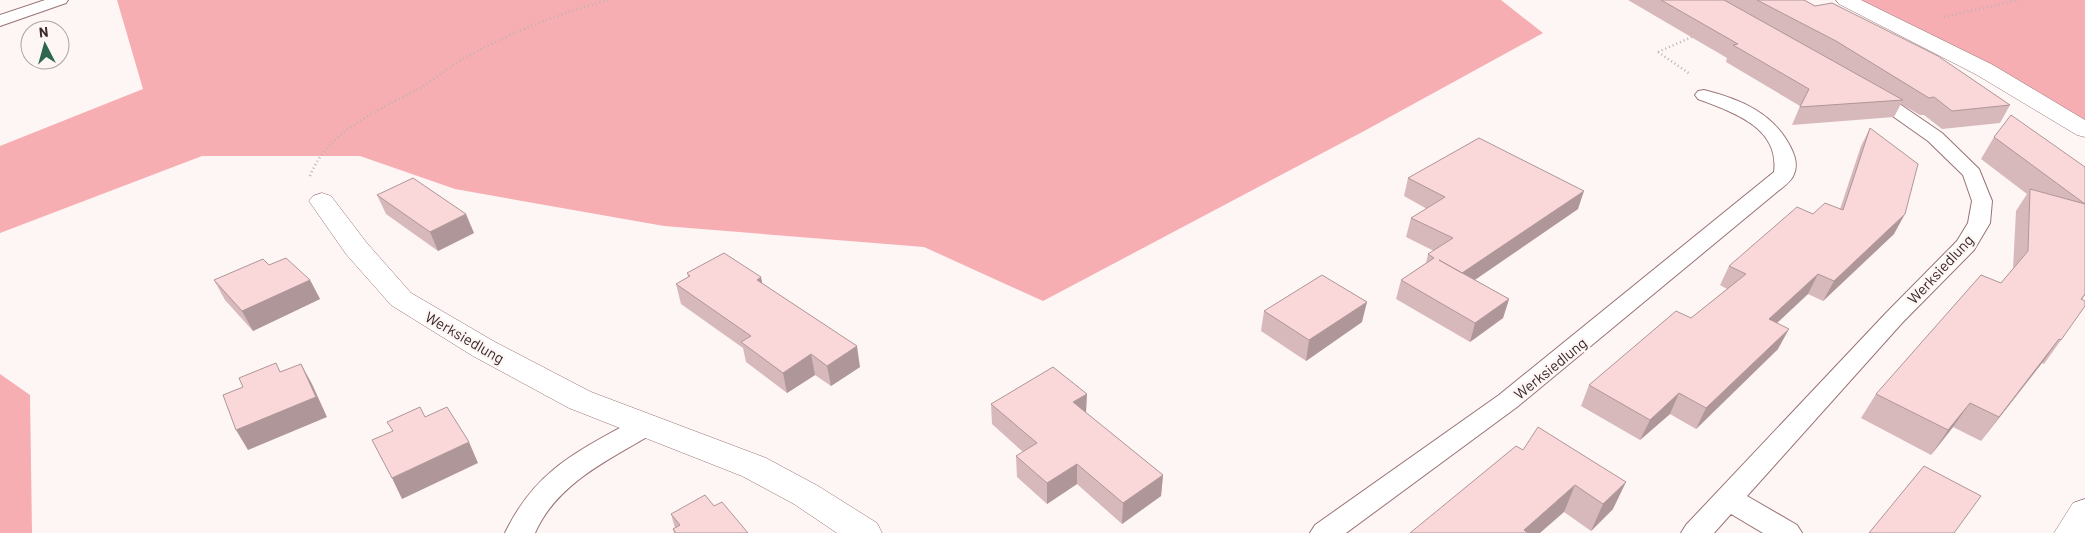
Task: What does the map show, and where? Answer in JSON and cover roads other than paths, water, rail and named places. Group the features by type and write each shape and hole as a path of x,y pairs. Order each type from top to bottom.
{"street":[{"path":"1846,0 1985,70 2085,130"},
{"name":"Werksiedlung","path":"322,201 356,248 401,299 484,349 580,400 754,467 806,495 864,533"},
{"path":"2072,533 2085,513"}],"lane":[{"path":"0,21 60,0"},
{"name":"Werksiedlung","path":"1696,533 1894,318 1966,245 1980,223 1982,201 1977,184 1962,162 1935,137 1901,112 1855,83"},
{"name":"Werksiedlung","path":"1325,533 1508,401 1771,187 1784,174 1786,158 1774,132 1745,110 1704,95"},
{"path":"520,533 525,518 562,478 645,426"},
{"path":"1728,499 1787,533"}]}
